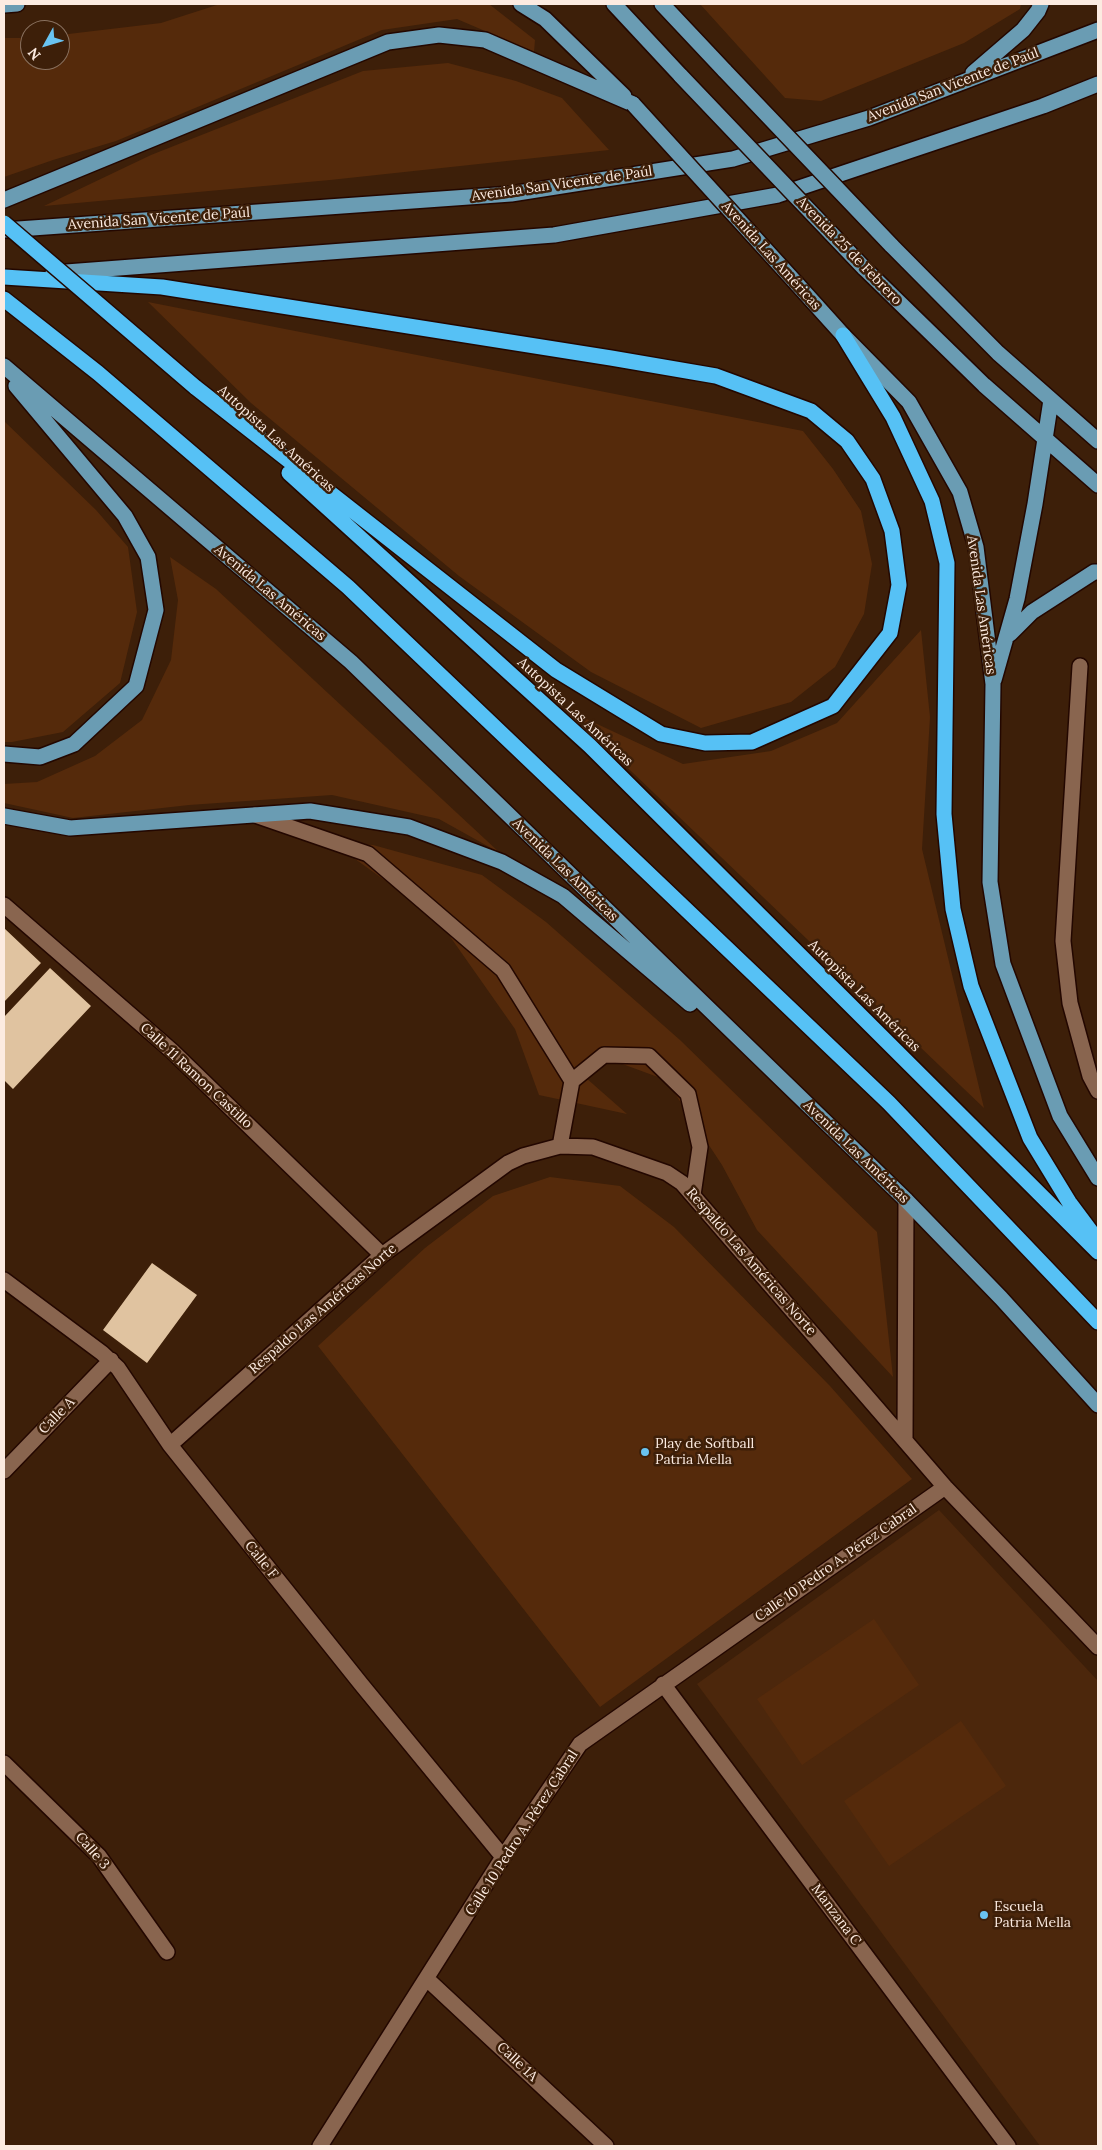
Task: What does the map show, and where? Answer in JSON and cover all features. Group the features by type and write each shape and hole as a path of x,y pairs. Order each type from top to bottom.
{"highway":[{"name":"Autopista Las Américas","path":"4,223 195,387 590,746 1098,1252"},
{"path":"4,277 162,287 611,358 716,376 811,410 847,441 873,479 892,532 899,585 890,634 834,706 752,742 705,744 661,734 556,670 195,387"},
{"path":"4,299 98,373 362,601 889,1103 1098,1322"},
{"path":"843,335 893,417 932,501 947,563 944,814 953,909 971,986 1030,1138 1069,1202 1098,1241"}],"main road":[{"path":"4,5 17,4"},
{"name":"Avenida Las Américas","path":"521,4 545,19 632,104 843,335 909,402 960,492 976,547 993,684 990,882 1003,964 1060,1116 1098,1178"},
{"name":"Avenida 25 de Febrero","path":"614,4 864,268 984,384 1098,485"},
{"path":"662,4 891,245 998,352 1098,441"},
{"path":"963,81 1023,30 1038,11 1041,4"},
{"name":"Avenida San Vicente de Paúl","path":"4,230 511,194 733,159 869,118 1098,30"},
{"path":"4,200 388,42 439,35 485,40 632,104"},
{"path":"4,277 554,235 778,195 1043,106 1098,84"},
{"name":"Avenida Las Américas","path":"4,366 351,662 906,1200 1001,1298 1098,1405"},
{"path":"4,371 125,516 148,557 156,610 136,686 74,744 40,757 4,754"},
{"path":"993,684 1009,635 1030,533 1052,400"},
{"path":"1009,635 1032,612 1094,572 1098,572"},
{"path":"4,816 70,828 310,811 410,827 502,862 563,896 794,1092"}],"street":[{"path":"1080,666 1063,941 1070,1003 1090,1076 1098,1091"},
{"path":"255,815 368,854 503,970 572,1082"},
{"name":"Calle 11 Ramon Castillo","path":"4,905 172,1051 382,1255"},
{"path":"560,1146 572,1082 604,1055 649,1056 688,1094 700,1147 693,1195"},
{"name":"Respaldo Las Américas Norte","path":"170,1445 382,1255 508,1163 523,1156 560,1146 593,1147 667,1174 682,1184 945,1487 1098,1648"},
{"path":"905,1439 906,1200"},
{"name":"Calle F","path":"4,1280 111,1360 123,1374 170,1445 348,1669 504,1857"},
{"name":"Calle A","path":"4,1471 111,1360"},
{"name":"Calle 10 Pedro A. Pérez Cabral","path":"320,2146 504,1857 580,1744 945,1487"},
{"name":"Manzana C","path":"663,1684 1008,2146"},
{"name":"Calle 3","path":"4,1763 88,1843 167,1952"},
{"name":"Calle 1A","path":"427,1978 606,2146"}],"shaded area":[{"path":"220,4 489,4 535,40 534,52 457,19 382,30 116,141 4,177 4,38 20,38 20,70 70,70 70,34 161,23"},
{"path":"700,4 1021,4 1020,9 964,43 821,101 785,98"},
{"path":"448,63 516,81 562,98 609,150 330,180 44,206 151,155 363,71"},
{"path":"148,302 803,431 833,469 861,511 872,564 864,614 835,667 791,702 701,728 591,672 459,576 251,403"},
{"path":"4,421 96,510 128,547 137,612 120,683 63,732 12,742 4,742"},
{"path":"170,557 216,589 500,853 439,819 332,795 189,805 73,818 4,803 4,784 37,782 95,756 142,720 171,660 178,600"},
{"path":"921,630 930,717 922,849 984,1108 567,710 683,764 771,751 837,723"},
{"path":"333,843 373,845 482,875 546,922 680,1040 877,1232 893,1377 757,1230 722,1165 666,1080 617,1062 577,1070 627,1114 539,1095 515,1029 437,918"},
{"name":"Play de Softball Patria Mella","path":"550,1177 620,1186 674,1227 830,1386 912,1479 600,1707 318,1346 425,1248 493,1196"},
{"name":"Escuela Patria Mella","path":"939,1510 1098,1681 1098,2146 1040,2146 697,1684"},
{"path":"874,1619 919,1685 802,1765 757,1699"},
{"path":"961,1721 1006,1786 889,1866 844,1801"}],"building":[{"path":"4,928 41,963 4,1002"},
{"path":"50,968 91,1006 13,1089 4,1080 4,1017"},
{"path":"152,1263 197,1295 147,1363 103,1330"}],"place":[{"name":"Play de Softball Patria Mella","path":"645,1452"},
{"name":"Escuela Patria Mella","path":"984,1915"}]}
